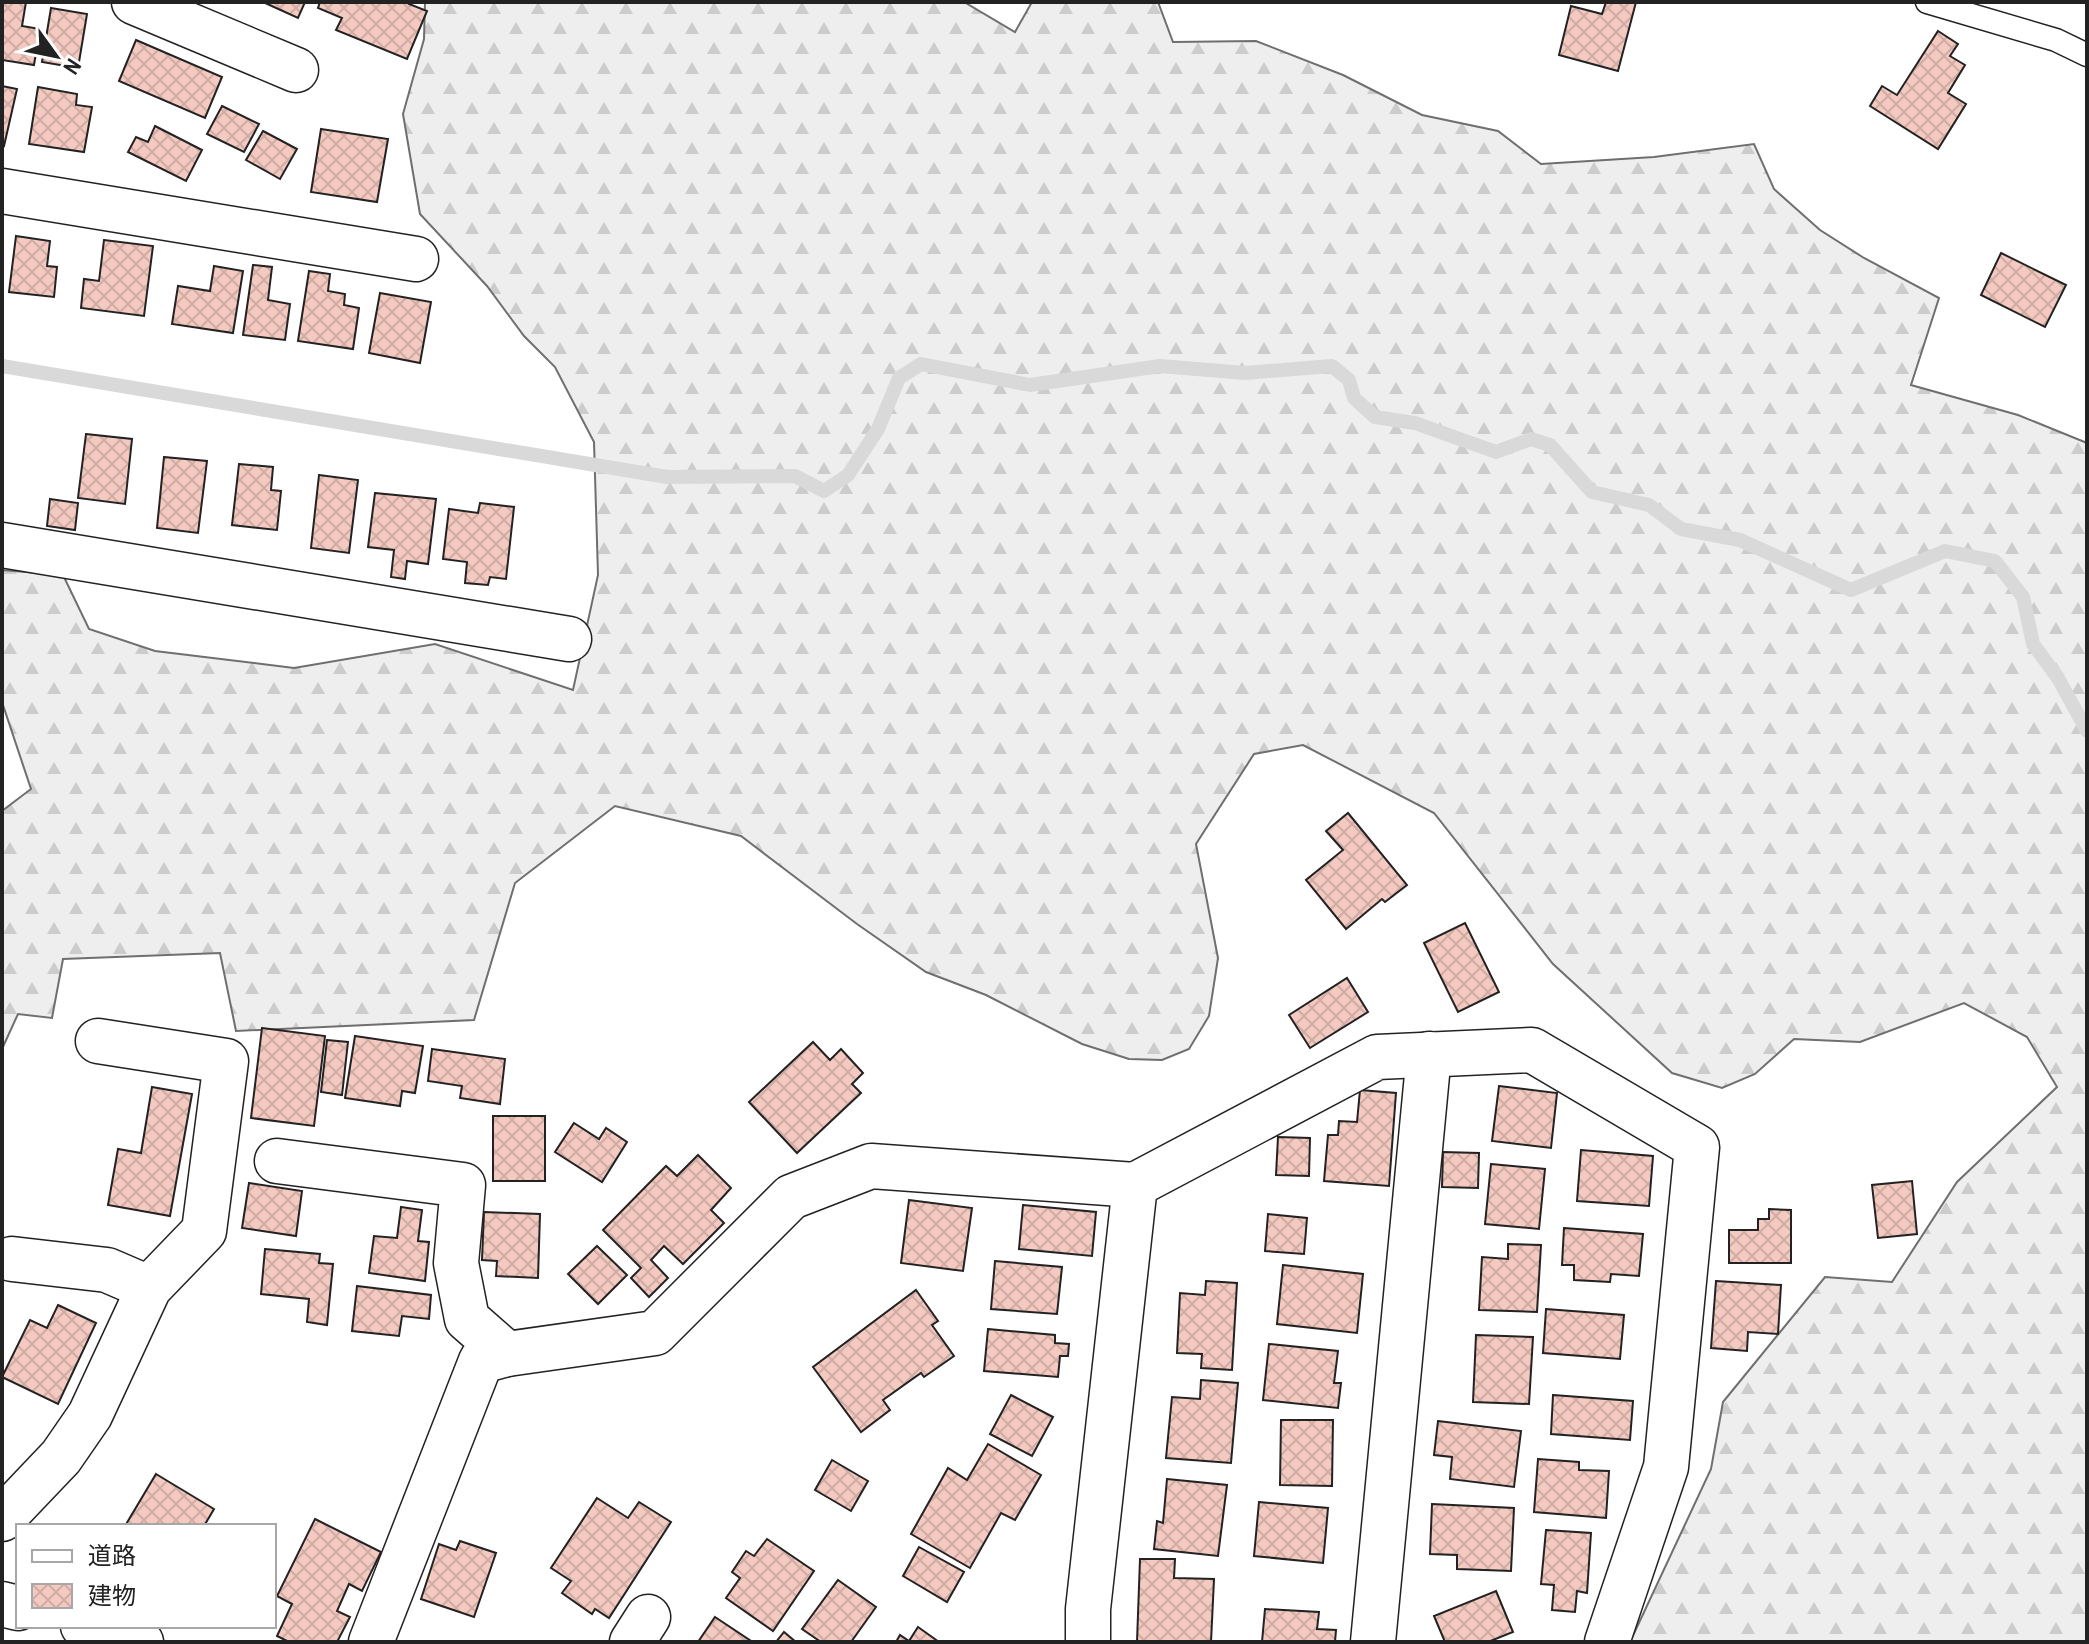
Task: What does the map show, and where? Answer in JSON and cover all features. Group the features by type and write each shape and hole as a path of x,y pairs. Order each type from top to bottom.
{"street":[{"path":"134,2 296,70"},
{"path":"2,191 416,259"},
{"path":"2,545 569,639"},
{"path":"2,1519 61,1457 90,1415 149,1288 204,1231 226,1061 98,1041"},
{"path":"371,1642 481,1361 507,1354 655,1333 791,1197 871,1166 1135,1185 1377,1057 1532,1050 1697,1147 1666,1467 1607,1642"},
{"path":"1373,1642 1429,1054"},
{"path":"277,1161 463,1185 456,1263 467,1319 507,1354"},
{"path":"1088,1642 1088,1609 1135,1185"},
{"path":"12,1259 107,1270 149,1288"},
{"path":"90,1628 141,1642"}],"lane":[{"path":"1927,2 2056,40 2087,55"}],"green space":[{"path":"425,2 964,2 1015,32 1032,2 1158,2 1173,42 1256,41 1343,75 1422,115 1498,131 1541,164 1654,157 1754,144 1774,189 1820,230 1864,258 1939,298 1911,385 2018,415 2087,443 2087,1642 1630,1642 1711,1469 1723,1402 1825,1277 1892,1282 1957,1182 2057,1087 2027,1037 1964,1003 1860,1042 1794,1039 1755,1074 1722,1088 1672,1073 1553,964 1434,813 1303,745 1254,754 1196,844 1218,958 1209,1016 1189,1049 1162,1060 1129,1059 1082,1044 986,995 926,972 741,836 615,806 515,883 474,1020 236,1031 220,953 63,959 52,1018 18,1014 2,1049 2,811 31,789 2,702 2,570 63,575 89,629 155,651 294,668 435,644 573,690 598,575 594,442 555,367 524,336 487,286 420,214 403,114 424,39"}],"building":[{"path":"2,2 26,2 22,26 40,29 34,65 2,60"},
{"path":"263,2 305,2 298,18"},
{"path":"320,2 410,2 427,11 407,59 336,30 342,18 318,8"},
{"path":"1606,2 1636,2 1618,71 1559,55 1571,6 1602,14"},
{"path":"51,8 87,14 78,68 42,62"},
{"path":"1938,31 1958,44 1950,56 1965,65 1948,93 1966,104 1938,149 1870,106 1882,86 1897,95"},
{"path":"136,40 222,77 205,118 119,81"},
{"path":"2,86 17,89 4,146 2,145"},
{"path":"38,87 77,94 76,105 92,107 84,152 29,144"},
{"path":"222,106 259,124 244,152 207,134"},
{"path":"155,126 202,150 186,181 128,152 136,137 148,142"},
{"path":"321,129 388,139 377,202 311,192"},
{"path":"263,131 297,149 280,179 246,160"},
{"path":"16,236 50,241 47,266 57,267 54,297 9,292"},
{"path":"104,240 153,246 144,316 81,308 84,279 99,281"},
{"path":"2001,253 2066,285 2045,327 1981,295"},
{"path":"253,265 272,267 268,300 290,304 285,340 243,335"},
{"path":"214,266 243,271 233,333 172,324 178,286 210,291"},
{"path":"309,271 330,274 328,291 345,294 344,305 359,308 353,349 298,341"},
{"path":"380,293 431,302 420,363 369,353"},
{"path":"86,434 132,439 125,504 78,498"},
{"path":"164,457 207,461 198,533 157,528"},
{"path":"239,464 273,467 271,490 281,491 277,530 232,525"},
{"path":"319,475 358,480 349,553 311,548"},
{"path":"375,493 436,499 428,564 407,561 405,579 391,577 394,550 368,547"},
{"path":"50,499 78,503 75,530 47,526"},
{"path":"480,503 514,507 506,579 490,577 488,585 465,583 467,562 443,559 449,509 478,513"},
{"path":"1348,813 1407,885 1385,902 1382,899 1346,929 1306,880 1343,850 1326,831"},
{"path":"1465,923 1499,992 1458,1012 1424,943"},
{"path":"1347,978 1368,1012 1310,1048 1289,1015"},
{"path":"262,1028 325,1036 314,1126 251,1118"},
{"path":"355,1036 423,1046 415,1093 402,1091 400,1106 345,1098"},
{"path":"327,1040 348,1042 342,1095 321,1092"},
{"path":"813,1042 830,1060 841,1049 863,1073 852,1084 861,1093 797,1153 749,1102"},
{"path":"432,1049 505,1059 500,1104 460,1098 462,1086 428,1081"},
{"path":"1499,1086 1557,1093 1551,1148 1492,1141"},
{"path":"152,1087 192,1094 170,1216 108,1205 118,1149 141,1153"},
{"path":"1360,1090 1396,1093 1389,1186 1324,1181 1328,1135 1338,1135 1339,1121 1357,1122"},
{"path":"493,1116 545,1116 545,1181 493,1181"},
{"path":"574,1123 599,1139 606,1128 627,1142 602,1182 555,1152"},
{"path":"1278,1137 1310,1138 1309,1176 1276,1175"},
{"path":"1581,1150 1653,1156 1649,1206 1577,1201"},
{"path":"1443,1152 1479,1153 1478,1188 1442,1187"},
{"path":"698,1155 731,1188 711,1210 724,1223 683,1264 664,1246 651,1260 668,1278 649,1297 631,1278 641,1268 603,1230 666,1166 677,1176"},
{"path":"1491,1164 1545,1169 1539,1229 1485,1224"},
{"path":"1912,1181 1917,1234 1878,1238 1872,1185"},
{"path":"249,1183 302,1191 296,1236 242,1228"},
{"path":"909,1200 972,1208 963,1271 901,1263"},
{"path":"1023,1205 1096,1212 1092,1256 1019,1249"},
{"path":"401,1207 422,1210 418,1241 429,1242 425,1281 369,1273 374,1236 397,1238"},
{"path":"1769,1209 1791,1210 1791,1263 1729,1263 1729,1230 1758,1230 1758,1219 1769,1219"},
{"path":"484,1212 540,1214 538,1278 496,1276 497,1261 482,1260"},
{"path":"1268,1214 1307,1218 1304,1254 1265,1251"},
{"path":"1564,1228 1643,1234 1639,1276 1611,1274 1610,1282 1574,1280 1574,1265 1562,1265"},
{"path":"1508,1244 1541,1245 1537,1312 1479,1310 1482,1257 1508,1259"},
{"path":"597,1246 627,1275 598,1304 568,1274"},
{"path":"265,1249 320,1254 319,1263 333,1264 327,1325 307,1322 309,1299 261,1294"},
{"path":"995,1261 1062,1267 1057,1314 991,1309"},
{"path":"1283,1265 1363,1274 1357,1333 1277,1324"},
{"path":"1206,1281 1237,1283 1232,1370 1201,1368 1202,1354 1177,1353 1180,1293 1205,1295"},
{"path":"1716,1281 1781,1285 1778,1334 1748,1332 1747,1351 1711,1348"},
{"path":"357,1286 431,1295 429,1319 402,1316 399,1336 352,1331"},
{"path":"916,1290 938,1321 932,1325 954,1356 924,1377 921,1373 883,1400 890,1410 861,1432 813,1367"},
{"path":"58,1305 96,1323 58,1404 2,1377 30,1320 47,1328"},
{"path":"1546,1309 1624,1315 1620,1359 1543,1353"},
{"path":"988,1329 1055,1335 1055,1343 1069,1344 1068,1356 1060,1356 1058,1377 984,1371"},
{"path":"1476,1335 1533,1337 1529,1404 1473,1402"},
{"path":"1269,1344 1338,1351 1334,1383 1341,1383 1338,1408 1263,1400"},
{"path":"1201,1380 1238,1383 1231,1463 1166,1458 1172,1397 1200,1399"},
{"path":"1011,1395 1053,1417 1032,1456 990,1434"},
{"path":"1553,1395 1633,1401 1630,1440 1551,1434"},
{"path":"1281,1420 1333,1420 1332,1486 1280,1485"},
{"path":"1438,1421 1521,1431 1514,1487 1450,1479 1452,1457 1434,1455"},
{"path":"988,1444 1041,1475 1015,1520 1001,1513 970,1568 911,1534 948,1468 967,1480"},
{"path":"1538,1459 1579,1462 1579,1470 1609,1471 1606,1518 1534,1512"},
{"path":"832,1460 868,1481 851,1511 815,1490"},
{"path":"156,1474 214,1509 205,1524 126,1524"},
{"path":"1167,1479 1227,1485 1218,1556 1154,1549 1157,1521 1163,1523"},
{"path":"597,1498 628,1518 639,1502 671,1522 609,1618 595,1609 592,1614 562,1593 571,1581 551,1568"},
{"path":"1259,1502 1328,1508 1323,1563 1254,1556"},
{"path":"1432,1504 1514,1508 1511,1571 1457,1569 1457,1555 1430,1554"},
{"path":"315,1519 381,1552 362,1591 349,1584 337,1611 350,1617 337,1642 289,1642 277,1636 292,1604 277,1596"},
{"path":"1546,1530 1591,1533 1587,1593 1577,1591 1575,1612 1552,1610 1554,1585 1541,1584"},
{"path":"767,1539 814,1571 773,1631 726,1598 740,1578 732,1572 746,1551 754,1556"},
{"path":"460,1541 496,1553 474,1617 421,1599 439,1544 456,1550"},
{"path":"919,1547 964,1572 947,1602 903,1576"},
{"path":"1140,1559 1175,1559 1174,1578 1214,1579 1211,1642 1137,1642"},
{"path":"838,1580 876,1607 851,1642 821,1642 802,1629"},
{"path":"1496,1591 1513,1632 1488,1642 1445,1642 1434,1616"},
{"path":"1265,1609 1319,1612 1317,1629 1336,1630 1335,1642 1262,1642"},
{"path":"715,1617 751,1641 698,1642"},
{"path":"918,1627 939,1642 896,1642 900,1635 909,1641"},
{"path":"784,1632 796,1642 776,1642"}],"waterway":[{"path":"2,366 667,477 795,476 824,491 848,475 878,429 899,378 921,364 1030,385 1160,366 1245,373 1332,366 1349,380 1354,398 1375,417 1415,423 1496,452 1531,439 1550,445 1592,492 1649,505 1681,529 1740,540 1851,590 1945,551 1995,561 2023,597 2033,644 2058,678 2087,731"}]}
